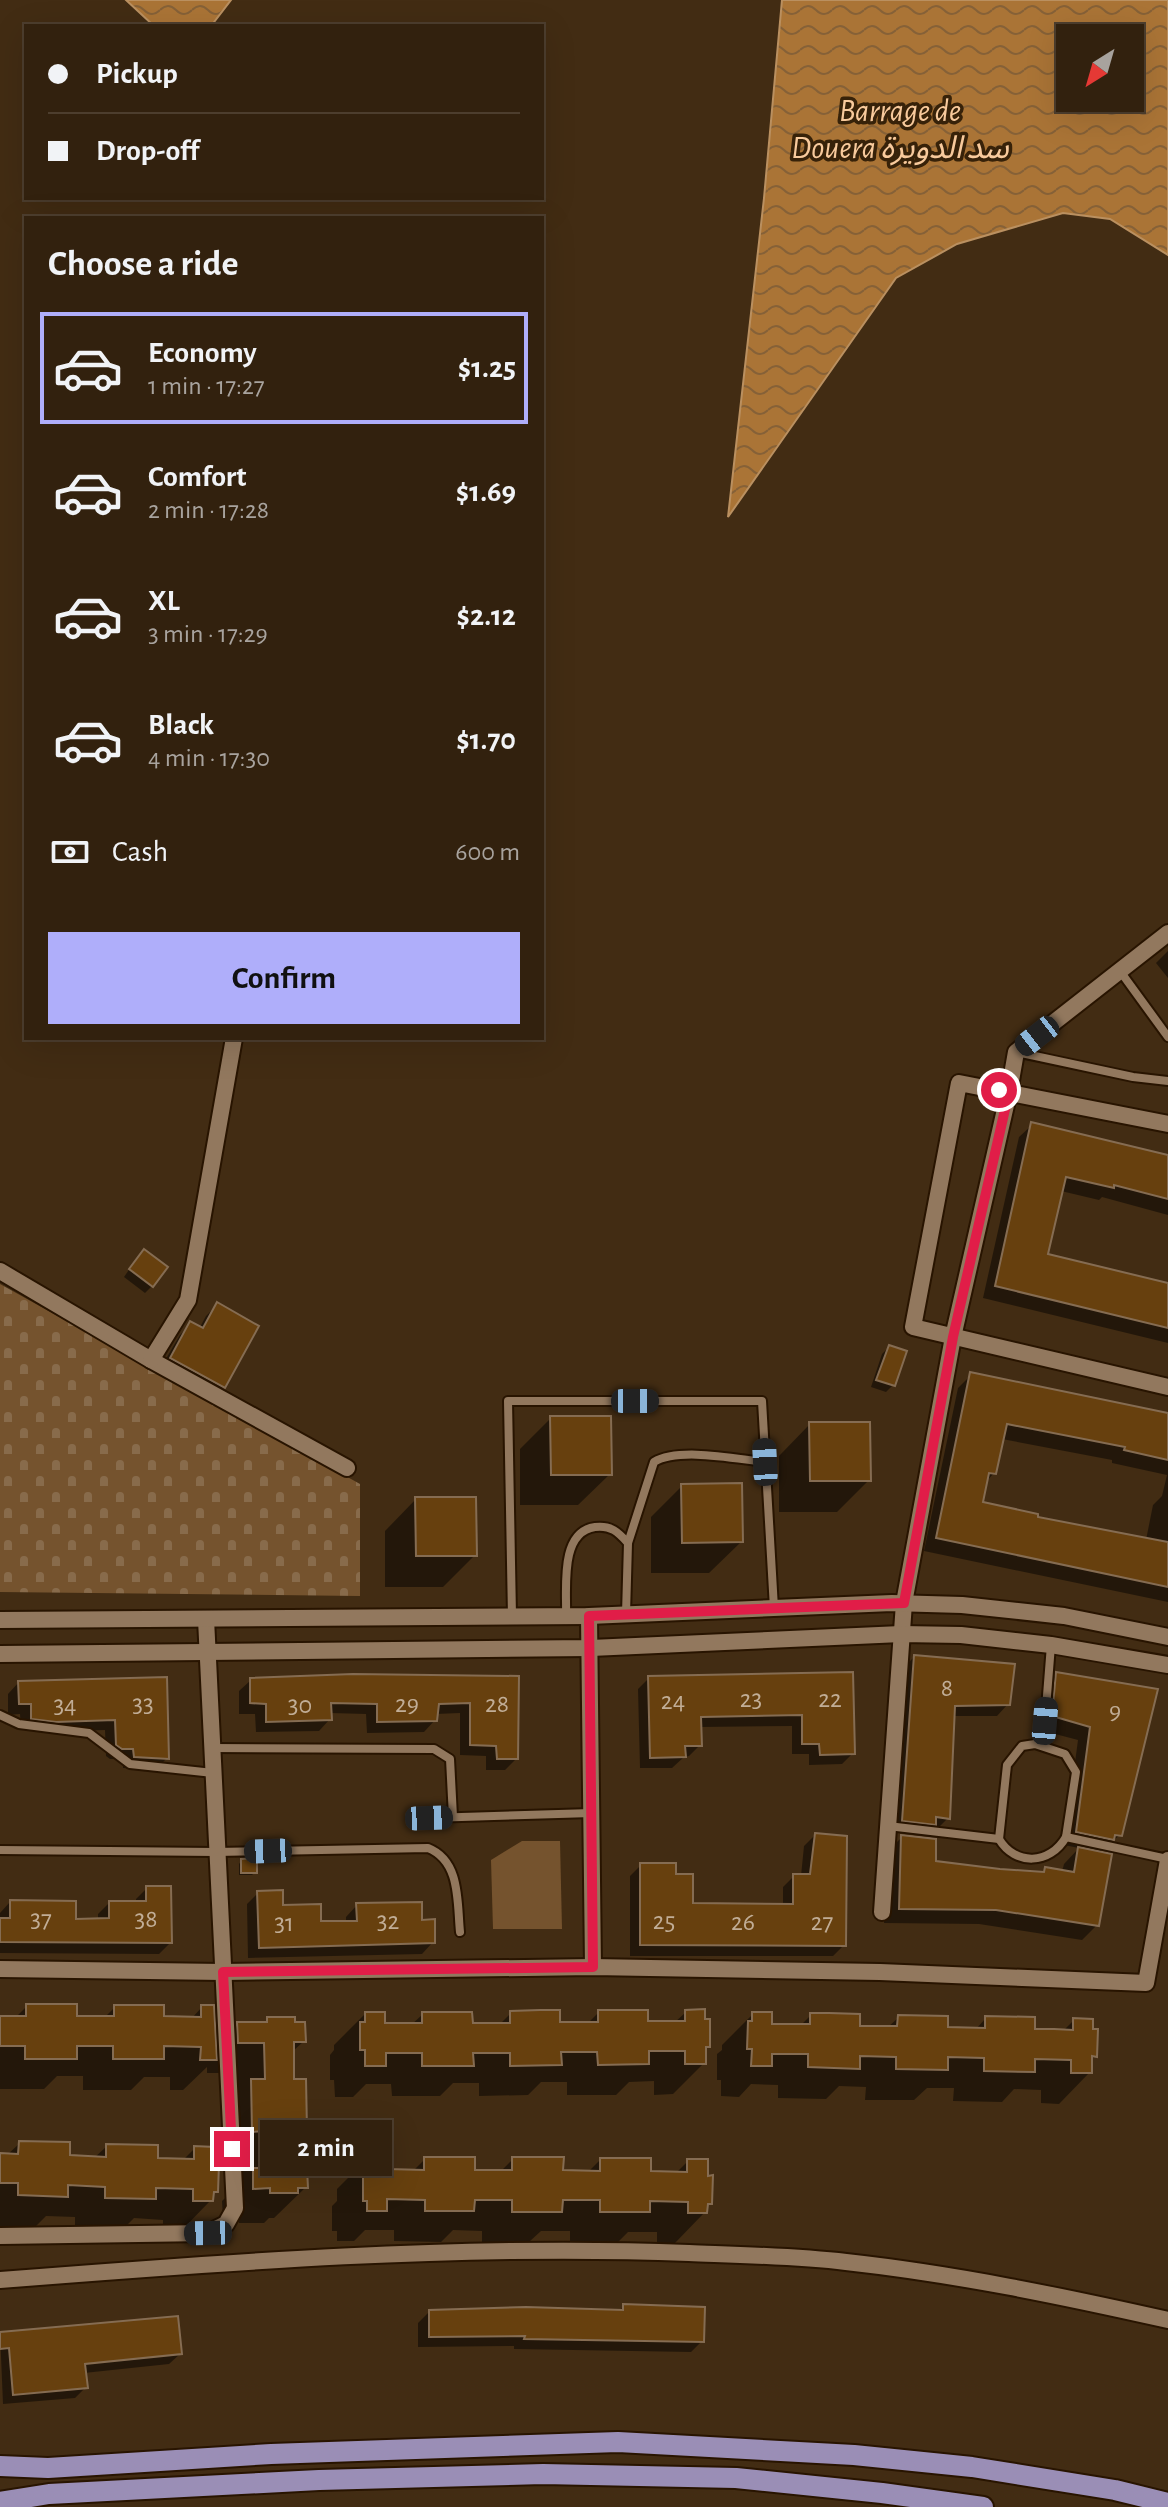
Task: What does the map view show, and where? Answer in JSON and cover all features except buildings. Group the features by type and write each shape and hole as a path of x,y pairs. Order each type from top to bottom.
{"main road":[{"path":"0,2466 48,2468 271,2454 618,2442 854,2455 972,2467 1115,2490 1168,2503"},
{"path":"48,2468 49,2494"},
{"path":"0,2502 49,2494 319,2480 543,2474 736,2478 983,2507"}],"street":[{"path":"882,1912 904,1603 953,1337 1016,1052 1168,933"},
{"path":"151,1360 188,1300 234,1040"},
{"path":"1168,1124 959,1083 913,1327 1168,1387"},
{"path":"0,1271 151,1360 347,1468"},
{"path":"0,1620 589,1616 904,1603 962,1605 1064,1616 1168,1637"},
{"path":"589,1616 593,1967"},
{"path":"0,2236 208,2233 226,2224 235,2208 206,1619"},
{"path":"0,1654 591,1648 901,1634 961,1635 1051,1645 1168,1665"},
{"path":"0,1969 223,1972 593,1967 880,1972 1146,1983 1162,1924 1168,1860"},
{"path":"0,2280 270,2259 561,2248 657,2251 845,2262 925,2272 1034,2290 1168,2320"}],"lane":[{"path":"1120,971 1168,1037"},
{"path":"1016,1052 1133,1077 1168,1081"},
{"path":"512,1616 508,1401 762,1401 774,1608"},
{"path":"626,1614 628,1543 654,1462 664,1456 688,1455 765,1462"},
{"path":"566,1616 569,1557 574,1539 586,1528 602,1526 615,1529 628,1543"},
{"path":"1043,1746 1051,1645"},
{"path":"0,1715 10,1723 89,1733 120,1759 136,1766 213,1773"},
{"path":"1035,1744 1065,1754 1076,1772 1066,1837 1054,1852 1026,1859 1004,1848 999,1839 1007,1765 1022,1746 1035,1744"},
{"path":"211,1748 434,1749 450,1759 453,1817"},
{"path":"429,1818 592,1813"},
{"path":"888,1826 999,1839"},
{"path":"1066,1837 1168,1860"},
{"path":"0,1850 216,1852 428,1848 446,1859 452,1871 460,1932"}],"green space":[{"path":"0,1284 360,1484 360,1596 0,1592"},
{"path":"522,1841 560,1841 562,1929 493,1929 491,1860"}],"water":[{"path":"126,0 231,0 213,24 152,24"},
{"name":"Barrage de Douera سد الدويرة","path":"782,0 1168,0 1168,255 1110,219 1063,213 957,244 896,278 728,517 764,198"}],"route":[{"path":"232,2149 223,1972 593,1967 589,1616 904,1603 953,1337 1009,1092 999,1090"}]}
